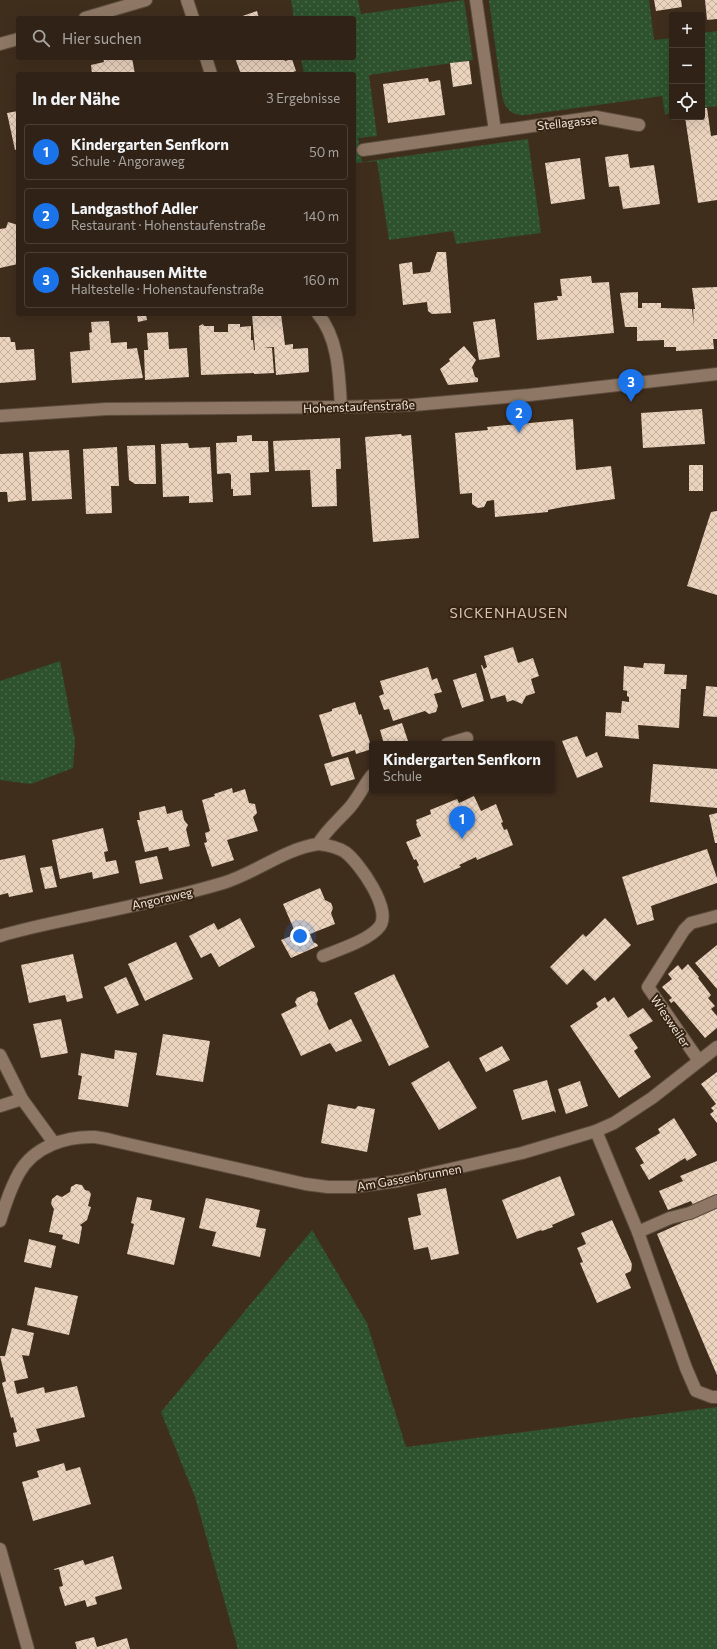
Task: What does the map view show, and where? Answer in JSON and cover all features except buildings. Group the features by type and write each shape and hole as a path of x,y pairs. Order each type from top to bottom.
{"street":[{"path":"92,16 146,0"},
{"path":"188,0 192,16"},
{"path":"476,0 495,131"},
{"path":"0,44 16,40"},
{"path":"207,60 211,72"},
{"name":"Stellagasse","path":"363,150 596,117 639,125"},
{"path":"320,316 325,322 332,339 341,407"},
{"name":"Hohenstaufenstraße","path":"0,416 106,409 413,405 717,374"},
{"path":"457,741 467,738"},
{"path":"318,844 330,828 344,815 369,780"},
{"name":"Angoraweg","path":"0,936 225,882 249,873 292,851 305,846 318,844 329,845 344,852 356,862 380,902 383,916 380,926 373,933 363,939 322,956"},
{"name":"Wiesweiler","path":"699,1061 648,987 684,930 691,923 717,916"},
{"name":"Am Gassenbrunnen","path":"0,1221 19,1173 27,1162 38,1152 54,1143 73,1138 96,1137 306,1184 328,1187 353,1187 398,1181 472,1165 564,1142 596,1131 614,1122 652,1098 717,1047"},
{"path":"0,1055 22,1099 54,1143"},
{"path":"0,1106 22,1099"},
{"path":"596,1131 638,1232 686,1368 696,1391 712,1397 717,1397"},
{"path":"638,1232 670,1218 690,1213 717,1201"},
{"path":"0,1549 28,1649"}],"green space":[{"path":"291,0 358,0 361,14 464,0 473,60 369,75 377,136 358,138 362,162 528,139 541,233 456,244 453,231 389,240 377,161 356,163 356,72 304,72 301,60 356,60 356,16 294,16"},
{"path":"489,0 649,0 654,40 669,38 669,113 665,114 662,96 521,115 513,113 507,108 502,96"},
{"path":"717,31 717,106 705,108 705,48 705,33"},
{"path":"60,661 75,741 73,768 31,784 0,780 0,681"},
{"path":"312,1230 367,1323 406,1447 717,1407 717,1649 238,1649 195,1497 161,1412"}],"place":[{"name":"Sickenhausen Mitte","path":"631,402"},
{"name":"Landgasthof Adler","path":"519,433"},
{"name":"Kindergarten Senfkorn","path":"462,839"}],"district":[{"name":"SICKENHAUSEN","path":"509,612"}]}
